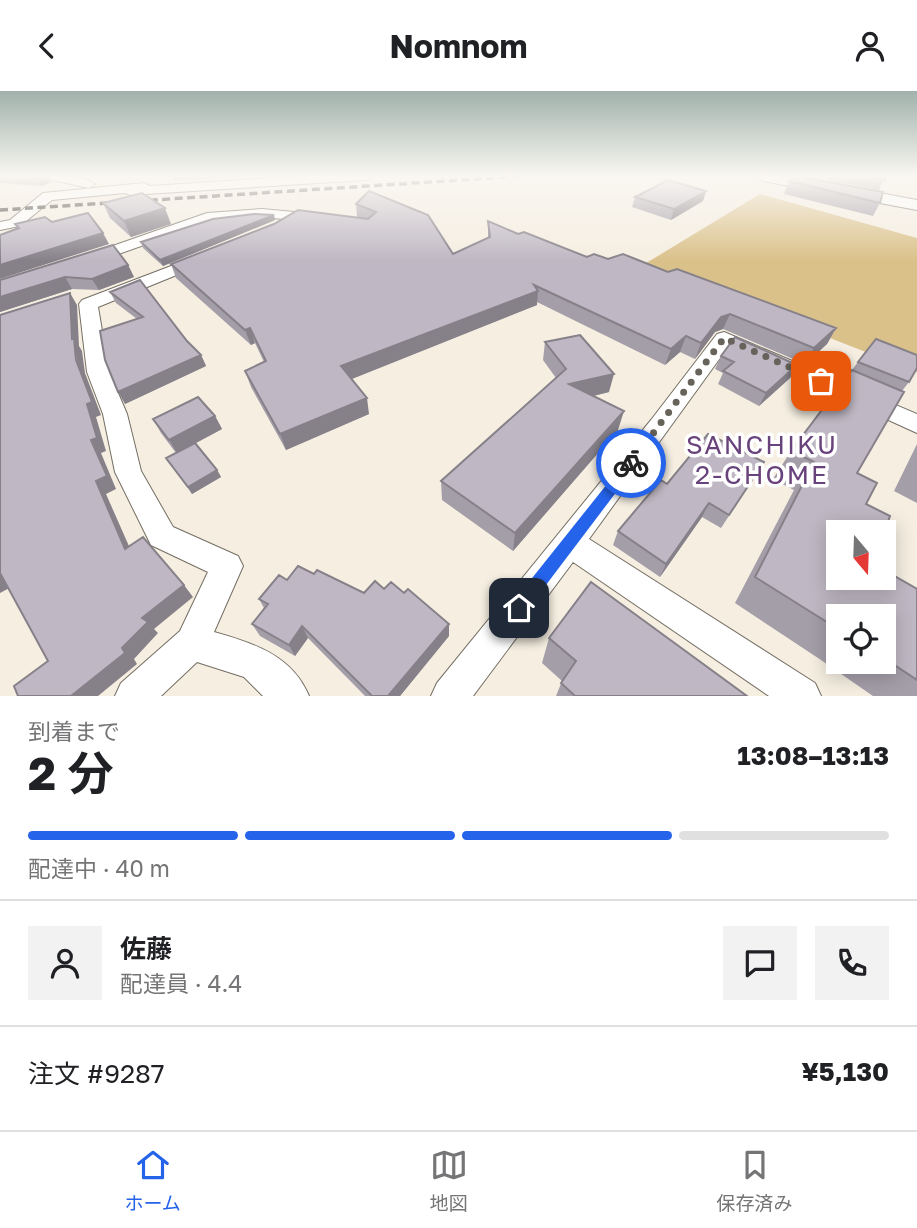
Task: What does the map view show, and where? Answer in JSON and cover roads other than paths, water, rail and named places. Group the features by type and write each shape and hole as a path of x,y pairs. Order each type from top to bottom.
{"street":[{"path":"7,225 36,204"},
{"path":"69,267 212,216 262,213 333,220"},
{"path":"259,237 295,217"},
{"path":"134,696 192,643 227,566 162,536 128,472 115,414 98,372 88,304 222,251"},
{"path":"73,296 101,299"},
{"path":"450,696 660,426 724,338 917,423"},
{"path":"570,543 802,696"},
{"path":"192,643 255,662 290,696"}],"railway":[{"path":"0,210 88,204"}],"district":[{"name":"SANCHIKU 2-CHOME","path":"762,460"}]}
